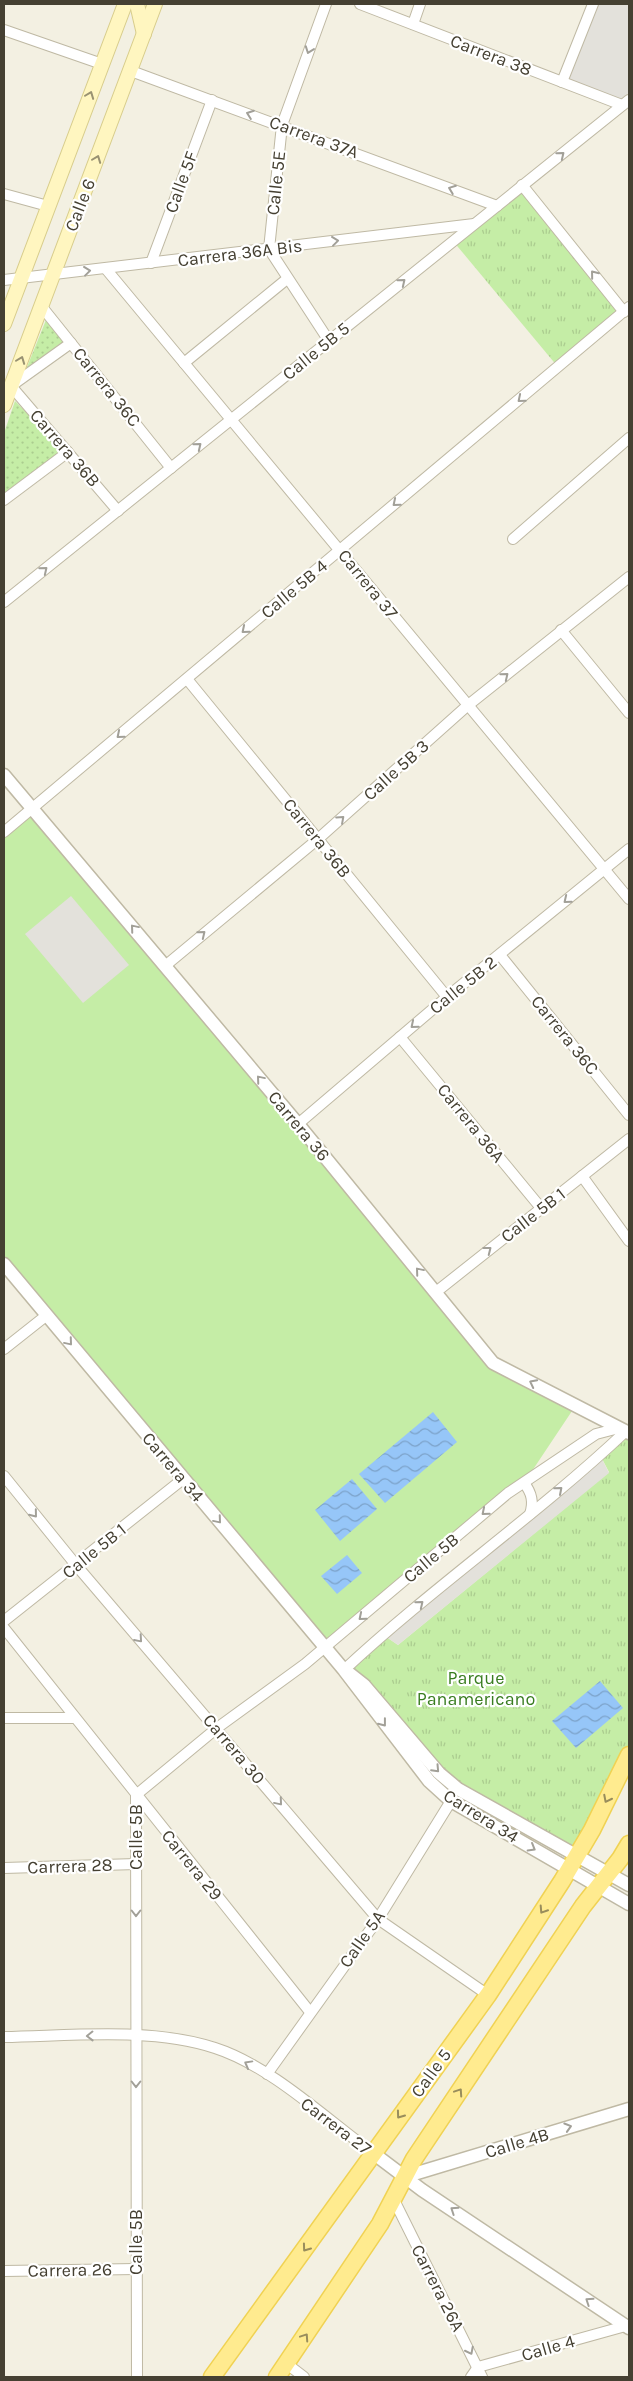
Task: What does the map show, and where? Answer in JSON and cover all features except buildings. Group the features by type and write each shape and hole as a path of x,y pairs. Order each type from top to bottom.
{"main road":[{"name":"Calle 6","path":"4,324 125,4"},
{"path":"136,4 144,34"},
{"name":"Calle 6","path":"4,405 155,4"},
{"name":"Calle 5","path":"212,2377 488,1995 573,1862 629,1755"},
{"name":"Calle 5","path":"282,2371 380,2224 404,2176 513,2011 629,1844"}],"street":[{"name":"Calle 5E","path":"268,249 282,125 326,4"},
{"name":"Carrera 38","path":"360,4 562,82 626,103"},
{"path":"413,24 420,4"},
{"path":"562,82 593,4"},
{"path":"4,30 102,64"},
{"name":"Carrera 37A","path":"131,70 497,206"},
{"name":"Calle 5F","path":"151,264 212,100"},
{"name":"Calle 5B 5","path":"4,602 626,103"},
{"path":"522,185 627,310"},
{"path":"4,194 48,206"},
{"name":"Carrera 36A Bis","path":"4,280 475,224"},
{"path":"268,249 329,341"},
{"name":"Carrera 37","path":"106,269 340,550 466,706 629,899"},
{"path":"184,363 287,279"},
{"name":"Carrera 36C","path":"42,306 171,468"},
{"name":"Calle 5B 4","path":"4,832 627,310"},
{"path":"11,386 71,343"},
{"name":"Carrera 36B","path":"11,386 118,511"},
{"path":"513,538 629,438"},
{"path":"4,500 68,452"},
{"name":"Calle 5B 3","path":"165,966 318,839 466,706 629,577"},
{"path":"561,630 629,713"},
{"name":"Carrera 36B","path":"187,679 447,998"},
{"name":"Carrera 36","path":"4,775 298,1124 493,1362 625,1431"},
{"name":"Calle 5B 2","path":"298,1124 400,1037 629,849"},
{"name":"Carrera 36C","path":"500,955 629,1115"},
{"name":"Carrera 36A","path":"400,1037 541,1208"},
{"name":"Calle 5B 1","path":"436,1292 629,1139"},
{"path":"582,1176 629,1241"},
{"name":"Carrera 34","path":"4,1264 344,1670 429,1781 451,1801 573,1862 609,1873 629,1885"},
{"path":"4,1349 47,1316"},
{"name":"Calle 5B","path":"137,2377 136,1795 217,1728 325,1649 508,1493 596,1434 625,1431"},
{"name":"Calle 5B","path":"344,1670 382,1634 530,1514 625,1431"},
{"name":"Carrera 30","path":"4,1476 76,1565 378,1919 488,1995"},
{"name":"Calle 5B 1","path":"4,1621 183,1479"},
{"path":"524,1483 532,1494 530,1514"},
{"name":"Carrera 29","path":"4,1628 310,2012"},
{"name":"Carrera 34","path":"344,1670 364,1685 439,1772 458,1789 573,1862 599,1886 629,1904"},
{"path":"4,1718 74,1718"},
{"name":"Calle 5A","path":"267,2074 378,1919 451,1801"},
{"name":"Carrera 28","path":"4,1868 136,1864"},
{"name":"Carrera 27","path":"4,2037 136,2035 215,2048 267,2074 404,2176 628,2326"},
{"name":"Calle 4B","path":"404,2176 629,2109"},
{"name":"Carrera 26A","path":"393,2198 482,2377"},
{"name":"Carrera 26","path":"4,2272 136,2269"},
{"name":"Calle 4","path":"478,2367 628,2326"},
{"path":"472,2377 478,2367"},
{"path":"282,2371 304,2377"}],"green space":[{"path":"522,185 624,312 558,367 453,241"},
{"path":"48,315 68,343 25,372"},
{"path":"15,401 65,451 4,493 4,433"},
{"path":"33,808 493,1362 576,1405 524,1483 325,1649 4,1264 4,832"},
{"name":"Parque Panamericano","path":"629,1433 629,1755 577,1855 458,1789 344,1670 382,1634 398,1645 609,1472 600,1455"}],"shaded area":[{"path":"583,4 629,4 629,100 622,105 562,82 591,7"},
{"path":"71,896 129,965 83,1003 25,934"},
{"path":"600,1455 609,1473 398,1645 382,1634"}],"water":[{"path":"433,1412 457,1442 385,1503 359,1474"},
{"path":"352,1479 377,1509 340,1541 315,1510"},
{"path":"347,1555 362,1573 337,1594 321,1576"},
{"path":"600,1681 623,1708 576,1748 552,1721"}]}
